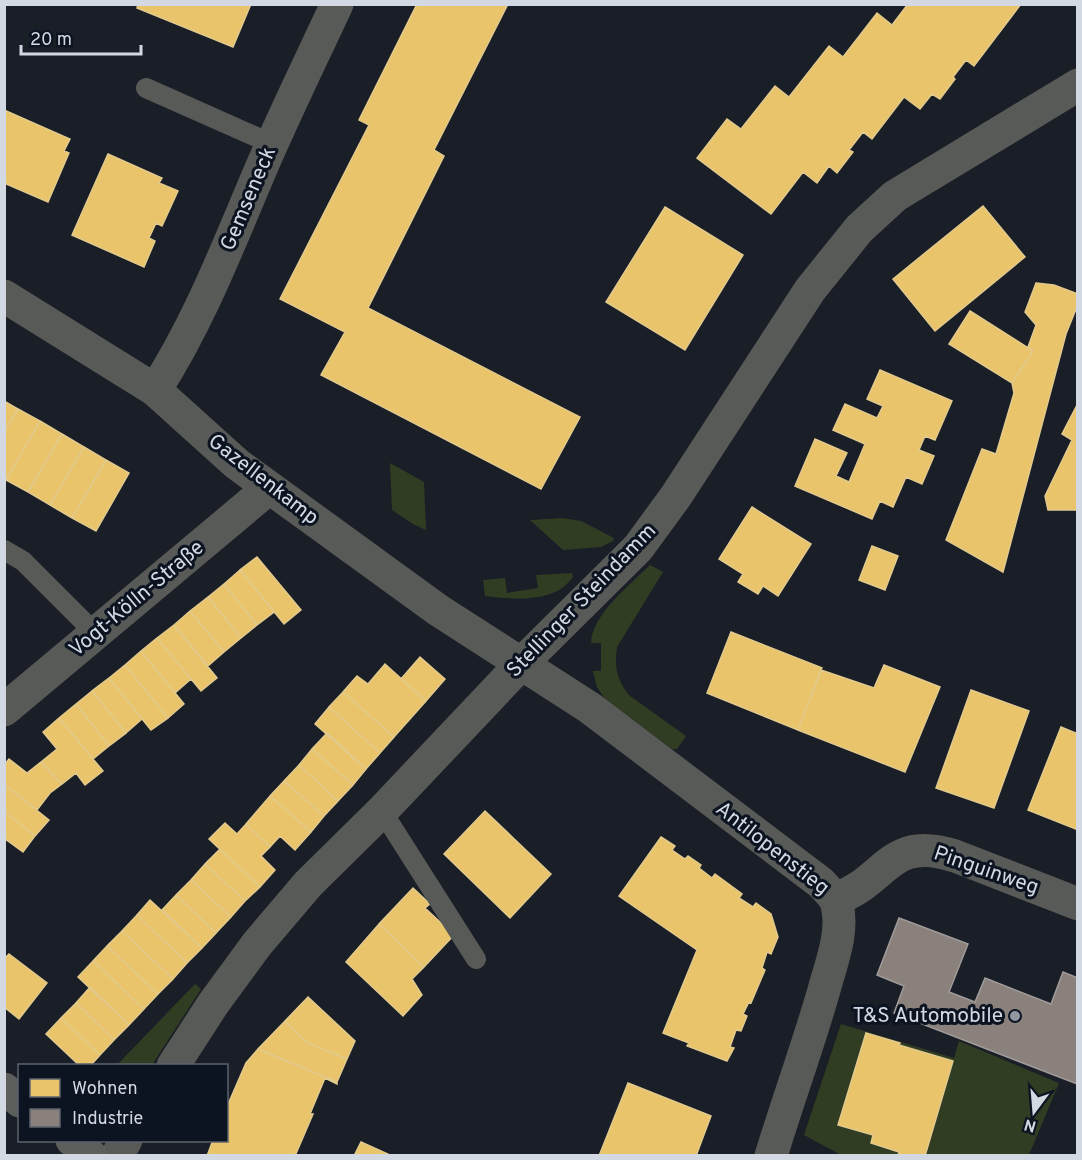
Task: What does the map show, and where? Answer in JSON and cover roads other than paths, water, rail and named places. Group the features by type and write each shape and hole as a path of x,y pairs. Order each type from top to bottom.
{"street":[{"name":"Gemseneck","path":"155,390 177,355 210,289 272,144 337,4"},
{"name":"Stellinger Steindamm","path":"174,1064 213,1004 257,944 308,884 638,548 655,526 810,290 859,229 895,196 1077,85"},
{"name":"Gazellenkamp","path":"4,296 155,390 237,465 438,610 522,664"},
{"name":"Vogt-Kölln-Straße","path":"4,710 269,488"},
{"name":"Antilopenstieg","path":"522,664 590,708 821,883 836,899 839,924 831,963 812,1031 771,1155"},
{"name":"Pinguinweg","path":"836,899 857,890 895,857 910,851 925,850 956,856 1077,904"},
{"path":"4,1089 18,1100"},
{"path":"75,1142 91,1155"},
{"path":"117,1155 125,1142"}],"lane":[{"path":"146,88 272,144"},
{"path":"4,550 23,561 96,634"},
{"path":"382,811 477,959"}],"place":[{"name":"T&S Automobile","path":"1015,1016"}]}
